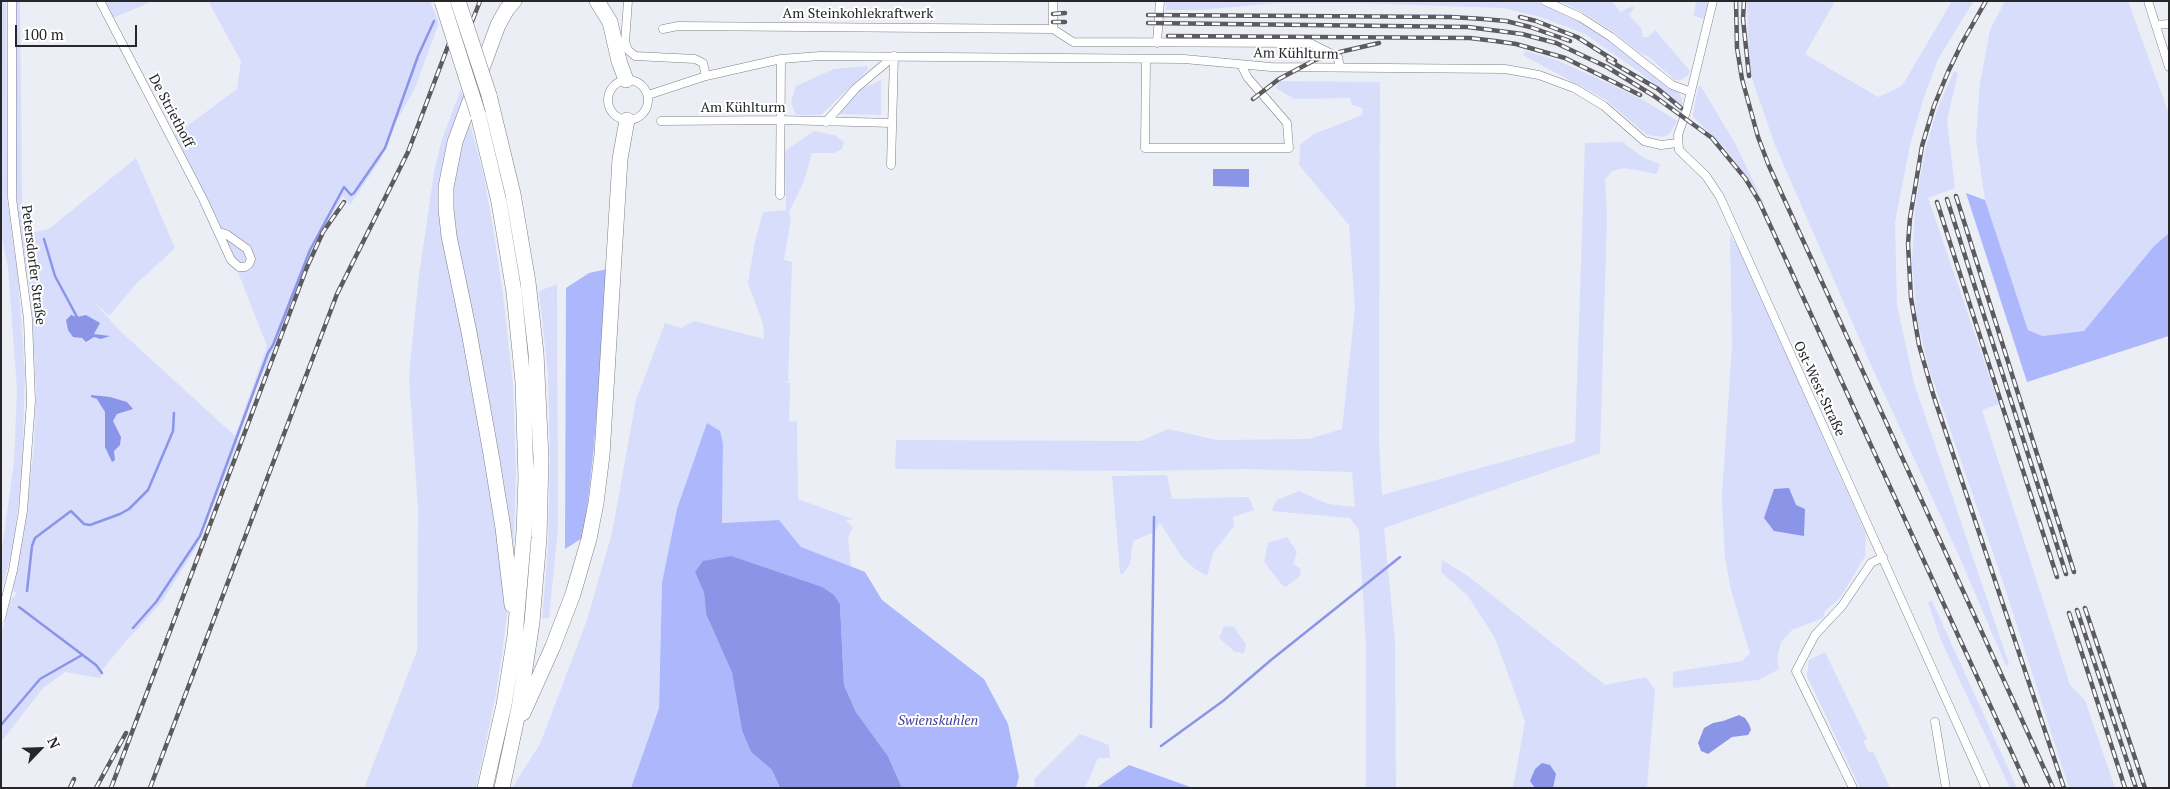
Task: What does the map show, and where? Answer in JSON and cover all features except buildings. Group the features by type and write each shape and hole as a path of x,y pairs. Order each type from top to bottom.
{"highway":[{"path":"442,1 478,114 507,247 514,292 523,382 525,496 516,636 504,705 485,788"},
{"path":"458,1 489,95 513,194 533,316 540,406 541,497 536,577 526,668 502,788"},
{"path":"514,1 498,25 455,142 446,187 446,209 449,236 469,332 501,519 516,636"},
{"path":"597,1 610,22 619,61 626,80"},
{"path":"515,728 553,646 573,594 589,539 602,455 620,159 627,120"}],"street":[{"name":"Petersdorfer Straße","path":"1,618 12,578 23,511 31,402 28,319 11,181 12,1"},
{"name":"De Striethoff","path":"100,1 219,232 233,264 245,267 249,264 251,259 247,249 226,234 219,232"},
{"path":"628,1 625,42 628,50 634,56 695,59 703,63 706,76"},
{"path":"1053,1 1053,29 1073,42 1310,43 1338,58 1340,67"},
{"path":"1157,43 1160,1"},
{"path":"1545,1 1580,17 1611,37 1672,84 1691,92"},
{"path":"1677,143 1713,1"},
{"path":"2148,1 2169,67"},
{"path":"2156,25 2169,24"},
{"name":"Am Steinkohlekraftwerk","path":"663,29 678,26 1053,29"},
{"name":"Am Kühlturm","path":"648,95 706,76 781,60 820,56 1146,59 1192,60 1289,68 1505,69 1525,72 1558,82 1590,97 1604,106 1644,140 1661,145 1677,143"},
{"path":"826,122 856,88 894,56"},
{"path":"891,165 894,56"},
{"path":"1146,59 1145,148 1289,148 1287,123 1248,78 1241,65"},
{"path":"780,195 781,60"},
{"path":"626,80 637,82 645,89 648,95 644,113 639,117 627,120 615,114 609,102 611,90 620,82 626,80"},
{"name":"Am Kühlturm","path":"661,121 781,120 892,123"},
{"name":"Ost-West-Straße","path":"1677,143 1678,150 1706,176 1720,197 1986,788"},
{"path":"1852,788 1796,671 1815,635 1842,606 1871,563 1883,557"},
{"path":"1935,722 1946,788"}],"shaded area":[{"path":"1,1 6,1 7,199 18,276 25,373 22,475 13,547 1,592 1,557 14,462 17,389 8,268 1,233"},
{"path":"16,1 20,1 22,202 29,233 49,229 136,158 175,248 136,284 109,316 94,302 119,330 235,436 267,346 216,216 175,135 237,89 241,61 208,1 430,1 439,23 415,88 396,122 380,160 350,205 343,196 312,248 269,364 258,379 239,437 236,437 239,441 196,548 161,603 120,648 103,669 100,678 65,672 43,688 1,742 1,636 11,598 15,597 16,593 13,590 25,522 34,447 36,389 31,298 18,214 15,167"},
{"path":"102,1 153,1 111,19"},
{"path":"1166,1 1536,1 1586,24 1611,40 1666,86 1679,93 1682,99 1682,106 1638,71 1585,34 1540,17 1504,8 1359,3 1278,3 1199,10 1166,10"},
{"path":"1559,1 1612,1 1620,12 1632,6 1634,8 1629,15 1641,28 1643,37 1648,37 1655,30 1690,71 1681,80 1675,80 1649,57 1640,53 1613,32 1586,14"},
{"path":"1696,1 1708,1 1704,19 1694,16"},
{"path":"1747,1 1835,1 1805,54 1878,97 1902,86 1952,1 1974,1 1938,59 1923,100 1910,145 1895,222 1897,305 1914,383 2009,664 2006,666 1960,558 1870,363 1775,145 1749,70"},
{"path":"2005,1 2128,1 2169,114 2169,233 2154,246 2084,331 2042,336 2028,330 1985,200 1976,139 1980,83 1990,30"},
{"path":"1525,51 1554,59 1599,79 1645,101 1677,121 1670,133 1663,137 1647,135 1606,100 1523,55"},
{"path":"867,66 868,70 821,115 796,115 791,102 796,86 834,69"},
{"path":"1954,71 1958,73 1947,120 1955,188 1928,198 1999,404 1982,410 2070,685 2085,700 2115,788 2069,788 2002,579 1929,369 1917,319 1912,263 1915,207 1925,150 1937,110"},
{"path":"881,80 881,115 839,114 856,91"},
{"path":"1279,81 1380,82 1379,438 1382,495 1575,442 1585,143 1622,142 1644,158 1660,164 1657,174 1624,168 1612,171 1605,180 1607,215 1600,453 1384,528 1395,641 1396,788 1366,788 1366,646 1359,530 1350,518 1271,511 1277,500 1299,491 1328,504 1355,507 1352,472 1245,469 1142,471 895,469 896,440 1141,441 1168,429 1217,440 1309,439 1342,429 1355,309 1349,225 1299,165 1300,145 1314,134 1362,115 1363,108 1352,105 1350,98 1294,99 1276,88"},
{"path":"1700,85 1736,145 1763,202 1761,202 1745,174 1724,147 1694,118 1693,114"},
{"path":"461,89 484,177 493,228 503,294 513,385 516,474 514,534 511,581 502,655 494,704 476,788 364,788 417,651 418,510 409,376 418,283 434,172 442,139"},
{"path":"814,131 834,135 844,142 842,149 834,153 812,153 804,181 789,212 791,218 784,260 792,262 788,382 778,381 790,383 789,421 797,422 798,499 853,519 846,520 853,528 848,537 851,567 801,547 779,520 722,523 723,444 662,583 659,708 631,788 512,788 540,744 587,620 612,533 636,400 665,323 681,328 694,321 764,339 763,324 748,283 755,241 763,212 786,210 785,151"},
{"path":"1213,169 1249,169 1249,187 1213,186"},
{"path":"1730,235 1740,251 1866,534 1865,556 1841,597 1825,611 1823,618 1792,630 1781,642 1777,659 1779,669 1759,680 1673,688 1673,672 1742,661 1750,653 1731,590 1725,558 1723,525 1722,495 1732,347"},
{"path":"557,284 558,528 549,618 542,618 548,547 550,457 548,374 539,291"},
{"path":"71,315 77,317 86,315 100,323 94,334 110,336 101,339 94,337 86,342 82,338 73,337 68,330 66,320"},
{"path":"91,395 110,397 127,402 133,409 117,414 113,421 121,437 120,445 114,451 115,460 112,462 105,447 105,412 97,399 91,397"},
{"path":"1167,475 1172,499 1249,497 1254,510 1233,517 1234,526 1213,553 1207,576 1195,569 1182,557 1160,523 1154,532 1133,541 1130,564 1123,574 1120,573 1112,476"},
{"path":"1789,488 1796,505 1805,509 1804,536 1774,531 1764,518 1774,489"},
{"path":"1287,537 1297,552 1293,564 1300,568 1301,575 1286,587 1282,585 1264,562 1268,543"},
{"path":"731,556 822,587 834,595 840,604 844,685 856,712 888,756 902,788 780,788 772,770 751,752 742,731 732,673 706,614 704,593 695,572 703,561"},
{"path":"1442,560 1468,576 1605,685 1646,677 1655,690 1647,788 1513,788 1525,721 1495,638 1468,596 1441,572"},
{"path":"1932,601 2017,788 2010,788 1940,638 1928,602"},
{"path":"1224,626 1234,627 1246,645 1244,653 1235,652 1219,638"},
{"path":"1825,652 1867,739 1863,741 1869,753 1873,751 1890,788 1860,788 1807,676 1809,660"},
{"path":"1739,715 1745,718 1749,724 1751,730 1748,735 1732,737 1708,754 1701,751 1698,743 1704,728 1713,723"},
{"path":"1080,734 1109,745 1110,758 1098,758 1085,788 1035,788 1034,779"},
{"path":"1542,763 1550,765 1556,774 1553,788 1535,788 1530,781 1535,769"}],"green space":[{"path":"1966,193 1985,200 2028,330 2042,336 2084,331 2154,246 2169,233 2169,336 2027,382"},
{"path":"608,269 594,446 584,537 565,549 566,288 589,273"},
{"name":"Swienskuhlen","path":"707,423 720,431 723,444 722,523 779,520 801,547 865,572 882,600 984,679 1008,724 1019,777 1016,788 902,788 888,756 856,712 844,685 840,604 695,572 704,593 706,614 732,673 742,731 751,752 772,770 780,788 631,788 659,708 662,583 677,509"},
{"path":"1129,765 1193,788 1096,788"}],"waterway":[{"path":"133,628 156,602 200,536 268,353 273,345 310,250 344,187 351,195 354,193 385,148 418,56 434,21"},
{"path":"44,239 55,276 77,317"},
{"path":"27,591 32,546 35,538 71,511 84,524 90,525 120,514 129,509 148,490 173,431 174,413"},
{"path":"1151,727 1154,517"},
{"path":"1161,746 1223,701 1271,660 1400,557"},
{"path":"19,607 96,665 102,673"},
{"path":"1,725 40,679 82,655"}],"railway":[{"path":"150,788 337,294 408,152 465,1"},
{"path":"461,50 480,1"},
{"path":"1736,1 1737,48 1742,79 1758,137 1769,166 2053,788"},
{"path":"1744,1 1743,19 1749,76"},
{"path":"1986,1 1948,72 1934,106 1922,146 1910,218 1908,244 1911,298 1919,345 1933,394 2064,788"},
{"path":"1053,14 1065,13"},
{"path":"1148,15 1451,17 1506,21 1570,41"},
{"path":"1520,17 1536,21 1577,37 1615,61"},
{"path":"1053,22 1065,22"},
{"path":"1148,23 1468,27 1522,34 1556,43 1607,67 1654,96 1712,138 1745,178 1759,201 2028,788"},
{"path":"1168,36 1470,38 1495,41 1516,44 1565,58 1640,95"},
{"path":"1253,99 1279,79 1313,61 1331,54 1379,43"},
{"path":"1608,60 1658,89 1681,108"},
{"path":"1956,196 2074,572"},
{"path":"1947,199 2066,574"},
{"path":"111,788 307,267 323,232 344,202"},
{"path":"1937,202 2057,577"},
{"path":"2085,608 2145,788"},
{"path":"2077,610 2136,788"},
{"path":"2069,613 2125,788"},
{"path":"96,788 126,733"},
{"path":"70,788 74,779"}]}
